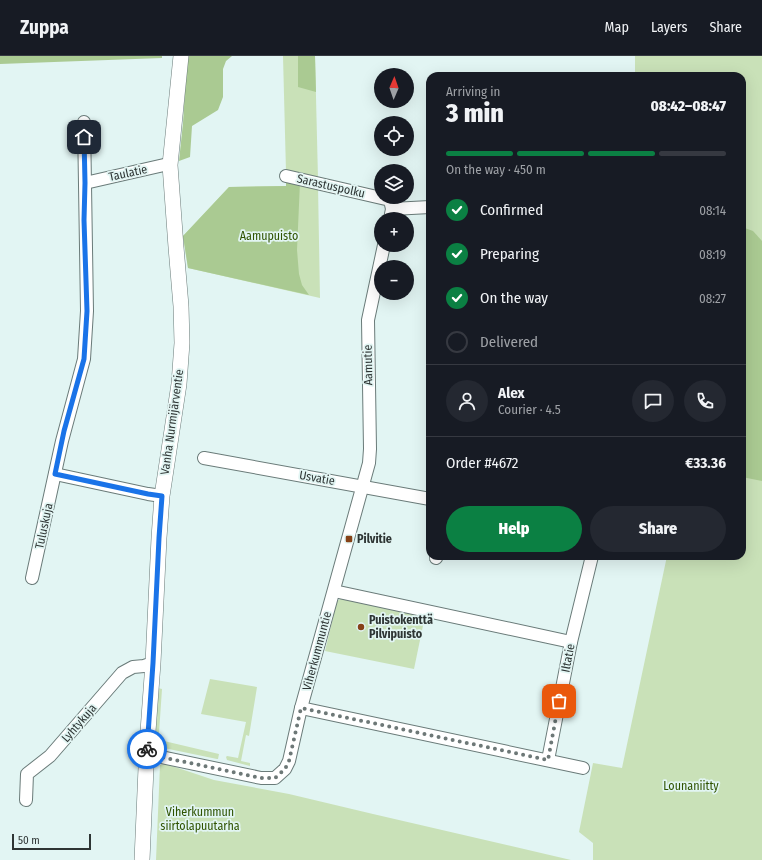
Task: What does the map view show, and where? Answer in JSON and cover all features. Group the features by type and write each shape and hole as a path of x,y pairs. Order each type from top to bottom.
{"street":[{"name":"Vanha Nurmijärventie","path":"142,860 162,496 179,384 182,343 181,306 170,165 181,56"},
{"name":"Tuluskuja","path":"32,578 62,441 84,359 87,311 84,220 84,122"},
{"name":"Taulatie","path":"85,183 164,165 170,165"},
{"name":"Sarastuspolku","path":"286,176 390,200 391,212"},
{"path":"402,212 426,208"},
{"name":"Aamutie","path":"362,486 369,463 370,449 368,320 383,252"},
{"name":"Usvatie","path":"204,458 426,498"},
{"path":"55,474 162,496"},
{"name":"Viherkummuntie","path":"147,754 256,777 275,778 285,769 289,761 301,708 362,486"},
{"name":"Iltatie","path":"548,760 571,642 591,560"},
{"path":"334,591 571,642"},
{"name":"Lyhtykuja","path":"26,800 27,774 50,756 122,673 133,667 153,663"},
{"path":"301,708 584,768"}],"green space":[{"path":"0,56 162,56 162,58 0,64"},
{"path":"187,56 232,56 226,61 223,69 223,97 218,110 192,126 190,157 179,161 183,123"},
{"path":"283,56 315,56 318,179 286,172"},
{"path":"298,56 315,56 316,92 298,87"},
{"name":"Lounaniitty","path":"635,56 762,56 762,860 593,860 593,843 579,832 593,763 622,768 666,560 746,560 746,72 635,72"},
{"name":"Aamupuisto","path":"286,179 318,186 320,298 188,268 183,236 229,187 286,186"},
{"name":"Aamupuisto","path":"286,179 300,182 297,250 299,274 302,285 309,295 188,268 183,236 229,187 286,186"},
{"path":"746,228 753,231 762,241 762,481 746,478"},
{"path":"344,597 425,616 414,669 325,651 337,601"},
{"path":"210,679 257,687 249,736 246,735 241,761 250,763 250,766 227,760 226,757 238,758 246,722 201,714"},
{"path":"158,688 162,689 159,733 164,741 219,754 218,759 164,748 155,744"},
{"name":"Viherkummun siirtolapuutarha","path":"166,764 214,780 289,794 571,860 156,860 160,765"}],"way so far":[{"path":"147,749 147,754 261,778 275,778 285,769 289,761 301,708 548,760 559,701"}],"place":[{"name":"Pilvitie","path":"349,539"},
{"name":"Puistokenttä Pilvipuisto","path":"361,627"}],"route":[{"path":"84,137 84,220 87,311 84,359 64,431 55,474 162,496 147,749"}]}
